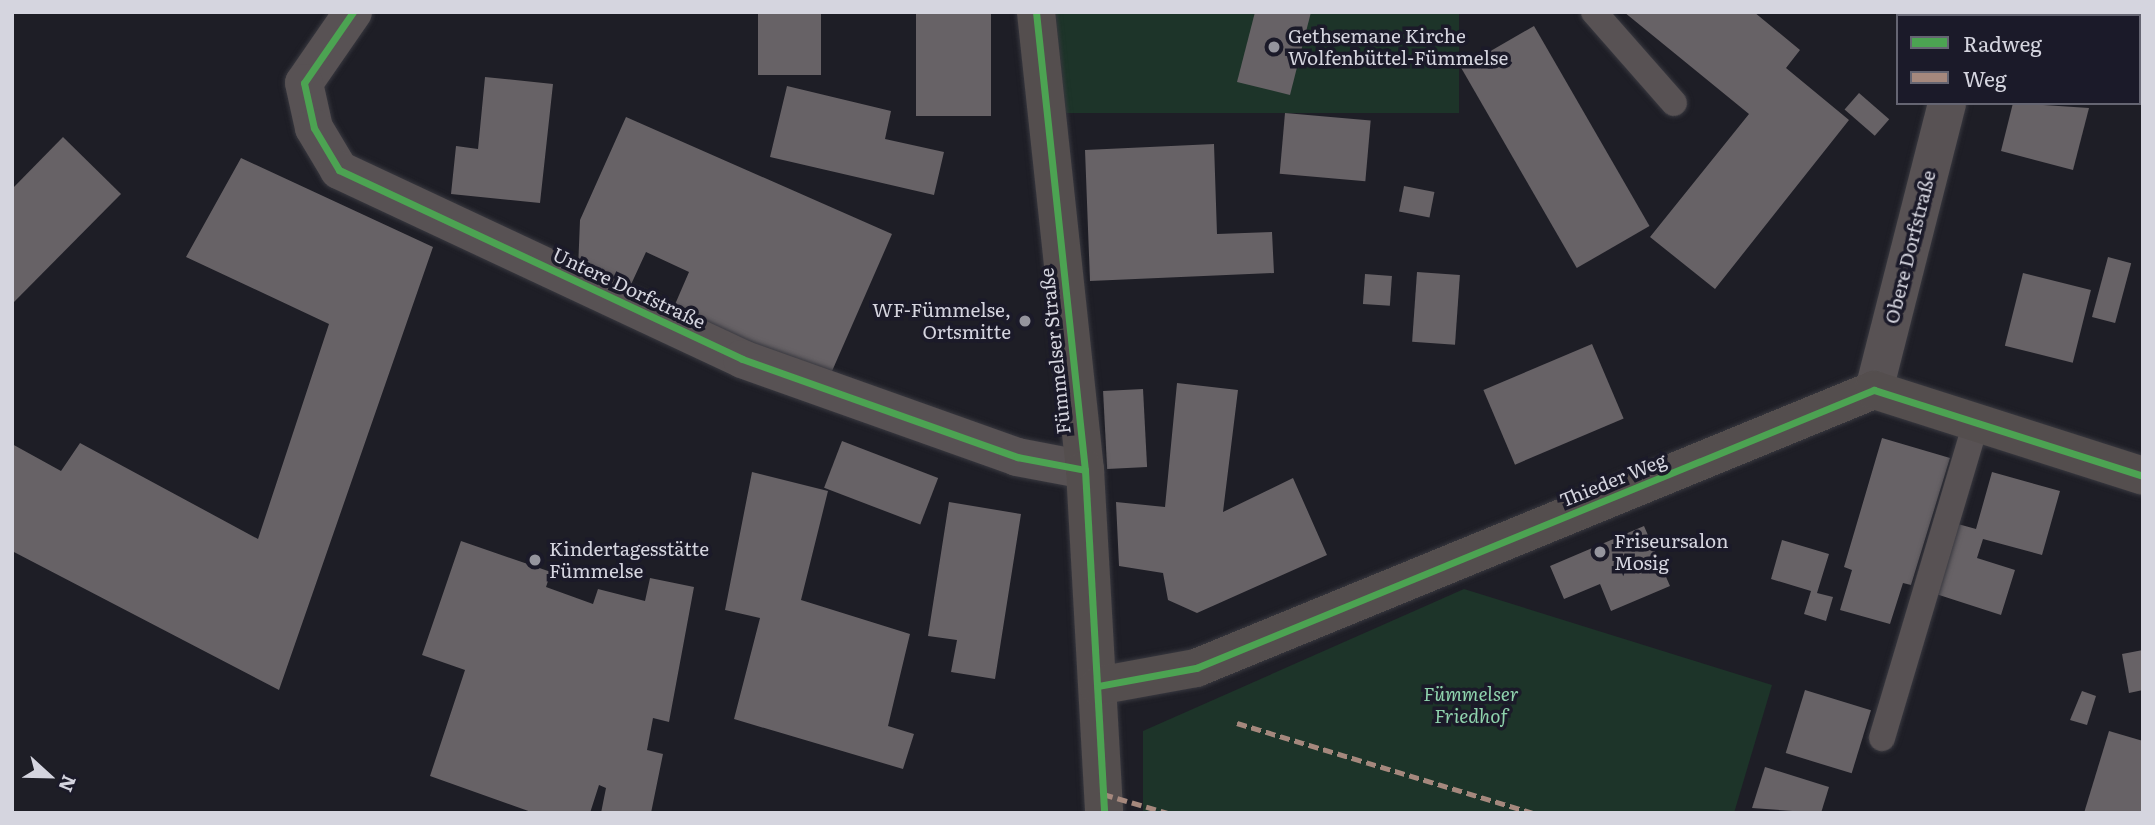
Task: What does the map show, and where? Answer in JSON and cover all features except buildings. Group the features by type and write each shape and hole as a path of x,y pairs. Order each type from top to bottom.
{"street":[{"name":"Untere Dorfstraße","path":"353,12 304,83 314,128 339,170 742,359 1017,457 1085,470"},
{"name":"Fümmelser Straße","path":"1036,12 1085,470 1104,813"},
{"name":"Obere Dorfstraße","path":"1874,390 1946,105"},
{"path":"1874,390 2143,476"},
{"name":"Thieder Weg","path":"1098,686 1196,668 1874,390"}],"lane":[{"path":"1594,12 1674,103"},
{"path":"1882,738 1976,422"}],"green space":[{"path":"1036,12 1459,12 1459,113 1036,113"},
{"name":"Fümmelser Friedhof","path":"1464,589 1772,685 1734,813 1143,813 1143,731"}],"marked path":[{"path":"1237,723 1533,813"},
{"path":"1103,794 1168,813"}],"cycle path":[{"path":"353,12 304,83 314,128 339,170 742,359 1017,457 1085,470"},
{"path":"1036,12 1085,470 1104,813"},
{"path":"1098,686 1196,668 1874,390 2143,476"}],"place":[{"name":"Gethsemane Kirche Wolfenbüttel-Fümmelse","path":"1274,47"},
{"name":"WF-Fümmelse, Ortsmitte","path":"1025,321"},
{"name":"Friseursalon Mosig","path":"1600,552"},
{"name":"Kindertagesstätte Fümmelse","path":"535,560"}]}
